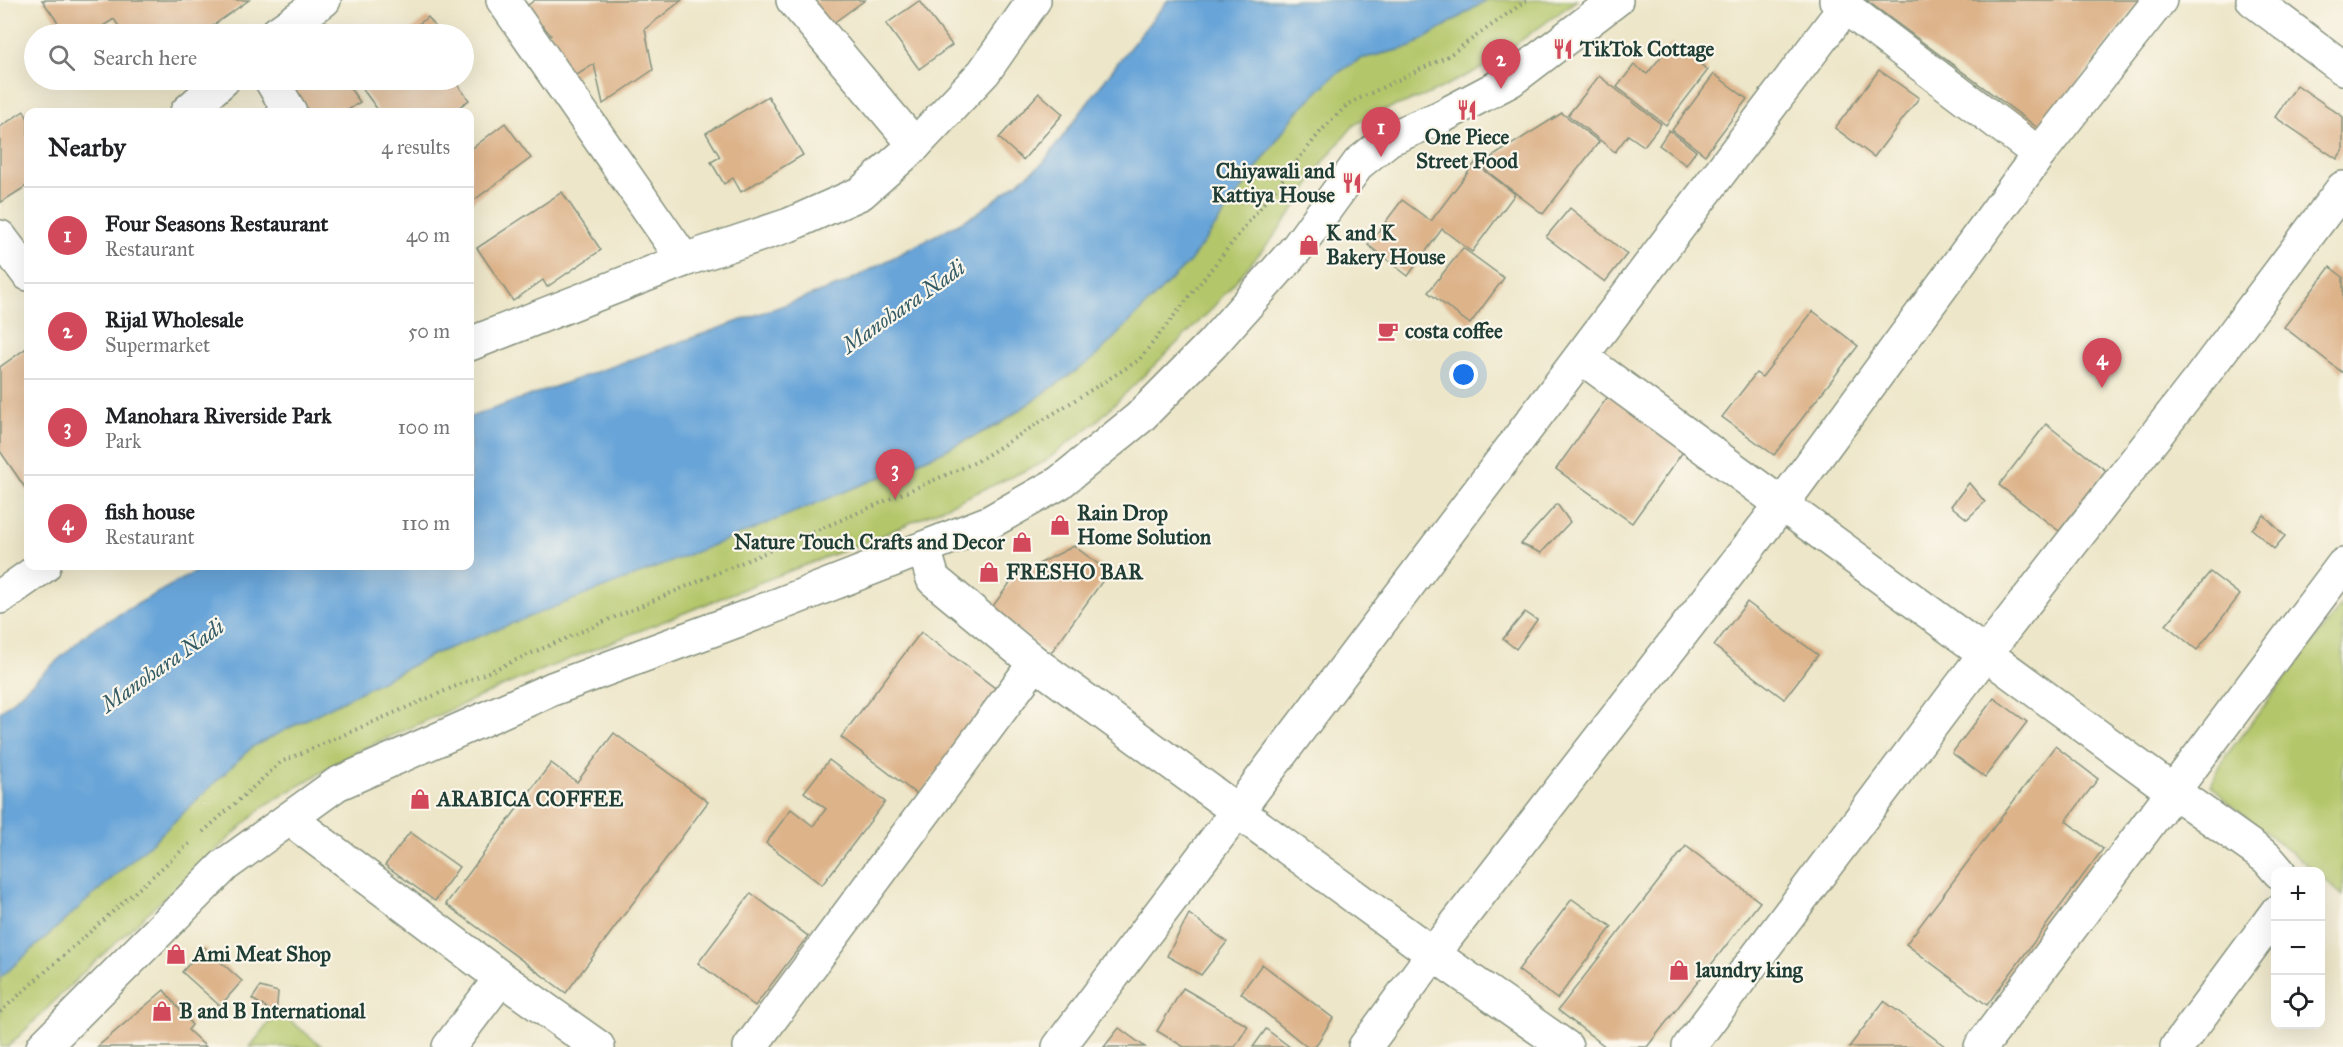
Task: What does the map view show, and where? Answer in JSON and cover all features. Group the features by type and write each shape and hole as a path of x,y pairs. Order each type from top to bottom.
{"street":[{"path":"290,24 324,0"},
{"path":"503,0 684,260"},
{"path":"792,0 915,145"},
{"path":"474,342 684,260 789,225 861,193 915,145 984,72 1034,0"},
{"path":"44,1047 225,865 337,784 552,689 990,522 1059,483 1139,418 1212,344 1297,248 1359,163 1389,139 1441,117 1511,80 1616,0"},
{"path":"1365,1047 1433,954 1782,504 2039,154 2160,0"},
{"path":"2253,0 2343,68"},
{"path":"1059,1047 1581,357 1840,3 2039,154"},
{"path":"192,108 212,90"},
{"path":"277,90 288,108"},
{"path":"1689,1047 1984,654 2199,380 2343,188"},
{"path":"0,237 24,269"},
{"path":"1581,357 1984,654 2267,858 2275,867"},
{"path":"924,548 933,579 1035,663 1433,954 1566,1047"},
{"path":"1981,1047 2343,565"},
{"path":"0,597 38,570"},
{"path":"750,1047 1035,663"},
{"path":"290,819 501,978 598,1047"},
{"path":"2177,1047 2271,920"},
{"path":"449,1047 501,978"}],"path":[{"path":"202,833 281,762 976,462 1139,360 1321,131 1348,104 1448,56 1527,0"},
{"path":"0,1012 194,840"}],"green space":[{"path":"1487,0 1577,0 1484,67 1427,95 1375,113 1354,125 1324,161 1299,202 1272,239 1209,312 1097,421 1044,462 881,536 515,681 358,751 264,806 86,970 8,1047 0,1047 0,978 157,838 252,747 434,654 937,454 1000,424 1093,359 1191,260 1297,112 1336,73 1360,59 1411,47"},
{"path":"2343,603 2343,896 2325,880 2325,867 2310,867 2228,803 2211,785 2225,757"},
{"path":"278,1011 323,1047 250,1047"}],"water":[{"name":"Manohara Nadi","path":"1168,0 1487,0 1411,47 1360,59 1336,74 1297,112 1191,260 1093,359 999,424 937,454 729,539 434,654 252,747 157,838 0,978 0,712 91,630 198,570 474,570 474,416 843,284 976,214 1043,163"}],"building":[{"path":"42,0 249,0 215,24 117,24 114,19 106,24 59,24"},
{"path":"535,0 682,0 645,29 653,70 603,104 594,64 571,79 544,40 551,35 543,26 535,32 520,11"},
{"path":"799,0 865,0 822,31"},
{"path":"1866,0 2140,0 2042,131"},
{"path":"919,1 952,45 919,69 886,24"},
{"path":"428,17 433,24 419,24"},
{"path":"1672,43 1708,70 1666,125 1617,87 1634,65 1647,74"},
{"path":"1879,70 1919,98 1874,157 1835,128"},
{"path":"1714,74 1747,99 1705,155 1672,130"},
{"path":"1599,76 1661,124 1644,146 1628,135 1615,152 1568,115"},
{"path":"2297,85 2343,117 2343,150 2337,159 2275,117"},
{"path":"289,90 351,90 360,102 351,108 302,108"},
{"path":"363,90 462,90 469,100 458,108 377,108"},
{"path":"1039,93 1063,114 1023,160 999,138"},
{"path":"768,96 803,155 741,192 733,178 724,184 711,162 720,157 706,133"},
{"path":"24,111 24,188 0,203 0,127"},
{"path":"1562,113 1599,142 1543,214 1479,165"},
{"path":"505,123 531,158 474,200 474,147"},
{"path":"1669,130 1696,151 1686,165 1659,145"},
{"path":"1475,163 1515,194 1472,252 1442,229 1408,276 1368,245 1402,200 1431,221"},
{"path":"562,192 601,250 547,287 543,280 513,301 477,248"},
{"path":"1570,208 1627,254 1605,282 1546,237"},
{"path":"1463,248 1504,278 1470,324 1428,292"},
{"path":"2330,267 2343,277 2343,373 2284,327"},
{"path":"1813,311 1858,346 1774,455 1722,417 1756,373 1762,377"},
{"path":"24,350 24,486 0,451 0,367"},
{"path":"1609,395 1685,449 1632,523 1556,469"},
{"path":"2046,424 2106,471 2059,531 1999,485"},
{"path":"1969,483 1985,502 1967,519 1951,506"},
{"path":"1557,504 1570,522 1541,553 1521,544"},
{"path":"2264,515 2285,536 2274,549 2252,529"},
{"path":"1074,546 1109,572 1050,654 990,610 1015,576"},
{"path":"2210,572 2240,595 2197,650 2166,625"},
{"path":"1747,602 1818,655 1784,699 1714,646"},
{"path":"1525,612 1537,620 1516,649 1503,639"},
{"path":"921,632 999,691 919,796 841,737"},
{"path":"1994,698 2027,722 1985,777 1952,753"},
{"path":"614,733 708,802 566,993 446,904 551,763 577,782"},
{"path":"2055,746 2098,779 2066,821 2103,849 1987,1005 1906,944"},
{"path":"829,760 885,802 822,885 766,843 791,809 813,826 826,809 804,792"},
{"path":"410,832 459,867 435,901 385,865"},
{"path":"1686,846 1760,902 1647,1047 1606,1047 1558,1010"},
{"path":"751,893 808,936 755,1006 698,963"},
{"path":"1572,899 1612,927 1557,999 1518,970"},
{"path":"1189,914 1227,942 1201,975 1167,956"},
{"path":"204,947 242,981 220,1006 182,972"},
{"path":"1262,964 1333,1018 1315,1047 1307,1047 1241,993"},
{"path":"260,987 278,992 276,1014 252,999"},
{"path":"1183,988 1248,1026 1235,1047 1184,1047 1157,1031"},
{"path":"164,990 192,1025 188,1030 206,1047 97,1047"},
{"path":"1884,1001 1946,1047 1849,1047"},
{"path":"1119,1028 1145,1047 1104,1047"},
{"path":"1266,1029 1290,1047 1253,1047"}],"place":[{"name":"TikTok Cottage","path":"1563,49"},
{"name":"Rijal Wholesale","path":"1501,89"},
{"name":"One Piece Street Food","path":"1467,110"},
{"name":"Four Seasons Restaurant","path":"1381,157"},
{"name":"Chiyawali and Kattiya House","path":"1352,183"},
{"name":"K and K Bakery House","path":"1309,245"},
{"name":"costa coffee","path":"1388,331"},
{"name":"fish house","path":"2102,388"},
{"name":"Manohara Riverside Park","path":"895,499"},
{"name":"Rain Drop Home Solution","path":"1060,525"},
{"name":"Nature Touch Crafts and Decor","path":"1022,542"},
{"name":"FRESHO BAR","path":"989,572"},
{"name":"ARABICA COFFEE","path":"420,799"},
{"name":"Ami Meat Shop","path":"176,954"},
{"name":"laundry king","path":"1679,970"},
{"name":"B and B International","path":"162,1011"}]}
